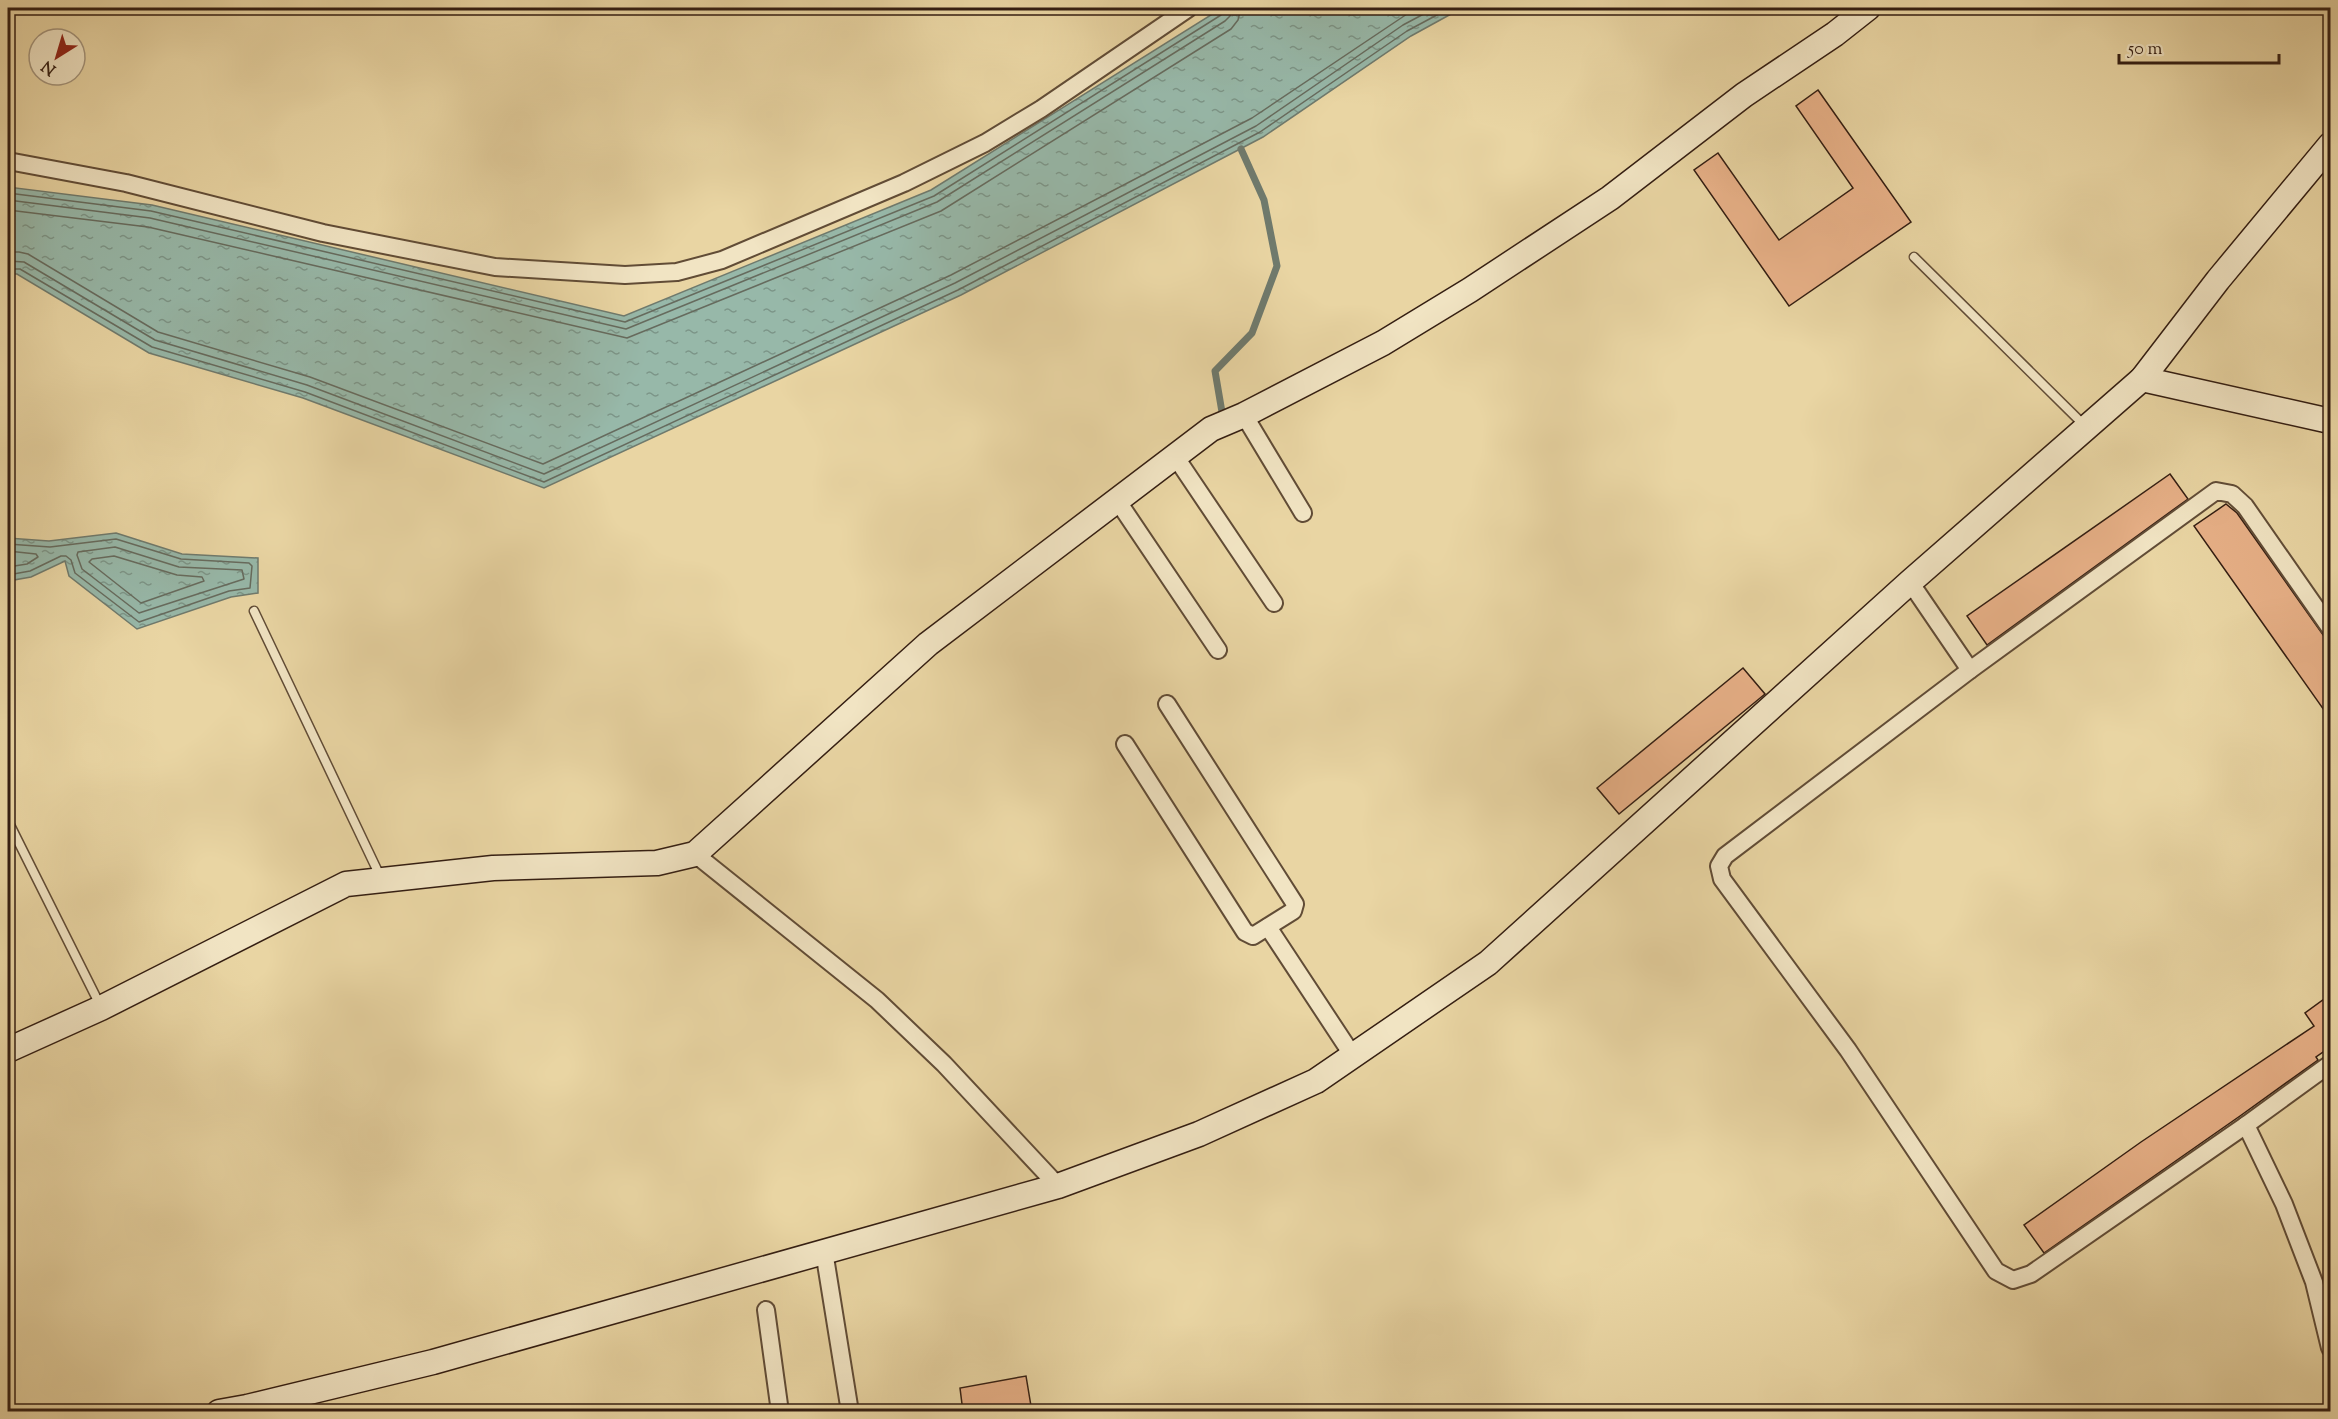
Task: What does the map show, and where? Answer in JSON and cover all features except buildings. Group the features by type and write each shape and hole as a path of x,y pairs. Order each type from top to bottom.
{"street":[{"path":"8,160 126,183 323,233 495,267 625,275 677,272 733,255 904,183 985,143 1041,110 1189,8"},
{"path":"8,1050 101,1008 346,884 493,868 657,863 695,854 928,644 1211,429 1244,415 1383,343 1470,290 1600,205 1744,95 1835,34 1868,8"},
{"path":"219,1412 433,1362 1058,1186 1208,1130 1317,1081 1488,963 1910,582 2142,379 2218,280 2331,145"},
{"path":"2142,379 2331,421"},
{"path":"1244,415 1303,513"},
{"path":"1175,456 1274,603"},
{"path":"2331,628 2245,506 2232,494 2216,491 1970,670 1725,856 1719,866 1722,879 1848,1050 1996,1270 2013,1280 2031,1274 2247,1125 2331,1064"},
{"path":"1117,500 1218,650"},
{"path":"1910,582 1970,670"},
{"path":"1125,744 1245,932 1253,936 1293,911 1296,908 1295,904 1167,704"},
{"path":"695,854 877,1000 944,1064 1058,1186"},
{"path":"1268,927 1353,1056"},
{"path":"2247,1125 2284,1204 2313,1282 2331,1348"},
{"path":"824,1251 850,1412"},
{"path":"766,1310 780,1412"}],"lane":[{"path":"1914,257 2087,427"},
{"path":"254,611 382,879"},
{"path":"8,820 101,1008"}],"water":[{"path":"1222,8 1462,8 1411,36 1263,137 961,295 544,488 303,398 149,353 17,274 8,274 8,187 152,205 624,316 931,190"},
{"path":"116,533 182,554 258,558 258,593 231,597 137,629 69,576 65,561 31,577 8,581 8,538 49,541"}],"waterway":[{"path":"1223,418 1215,371 1252,333 1277,266 1264,200 1241,149"}]}
